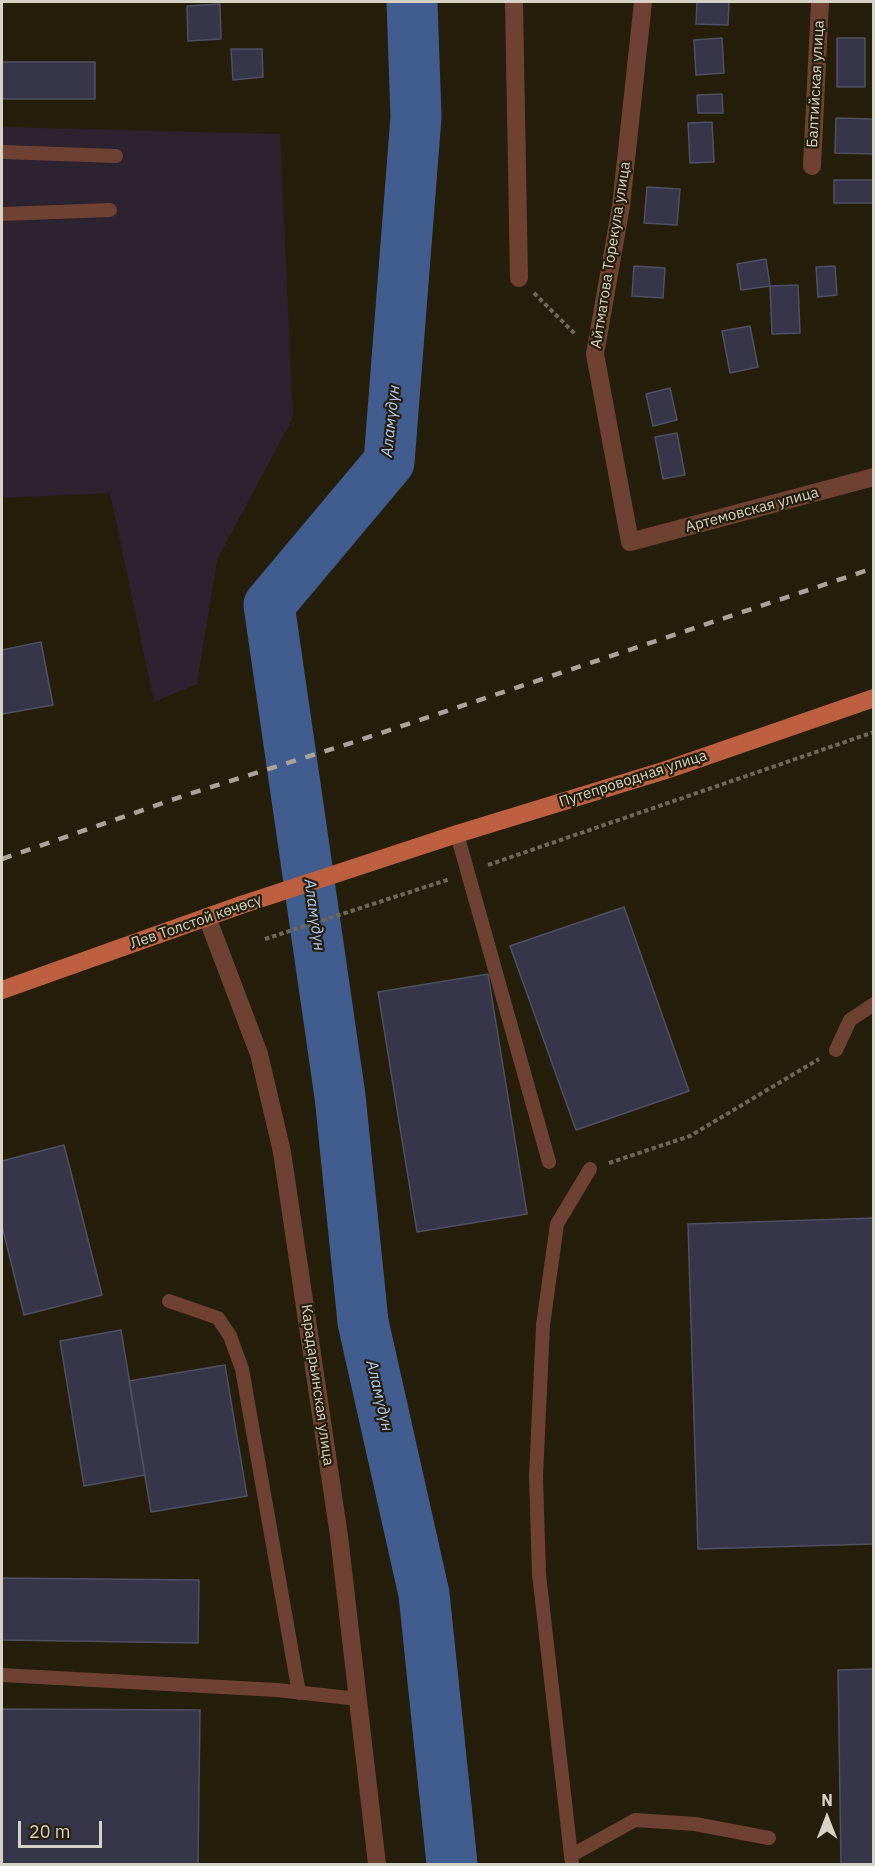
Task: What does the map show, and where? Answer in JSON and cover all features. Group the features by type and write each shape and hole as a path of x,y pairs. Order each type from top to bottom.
{"main road":[{"name":"Путепроводная улица","path":"392,857 457,834 666,770 873,698"},
{"name":"Лев Толстой көчөсү","path":"2,990 241,905 392,857"}],"street":[{"path":"514,2 519,278"},
{"name":"Айтматова Торекула улица","path":"630,542 595,354 621,206 644,2"},
{"name":"Балтийская улица","path":"812,166 820,2"},
{"name":"Артемовская улица","path":"630,542 873,477"},
{"name":"Карадарьинская улица","path":"207,917 259,1054 282,1152 339,1536 377,1864"}],"lane":[{"path":"2,152 116,156"},
{"path":"2,214 110,210"},
{"path":"457,834 549,1162"},
{"path":"836,1050 850,1020 873,1004"},
{"path":"590,1169 557,1224 543,1325 536,1476 539,1574 572,1860 634,1820 695,1824 769,1838"},
{"path":"170,1301 218,1318 230,1336 242,1369 299,1694"},
{"path":"2,1675 277,1690 358,1699"}],"path":[{"path":"519,278 595,354"},
{"path":"265,939 469,872 873,732"},
{"path":"590,1169 690,1136 836,1050"}],"shaded area":[{"path":"2,127 280,134 293,418 217,560 197,684 154,702 110,493 2,498"}],"building":[{"path":"697,2 729,2 728,25 696,24"},
{"path":"220,4 221,39 188,41 187,6"},
{"path":"722,38 724,73 696,75 694,40"},
{"path":"837,38 865,38 865,87 837,87"},
{"path":"231,49 262,49 263,77 233,80"},
{"path":"2,62 95,62 95,99 2,99"},
{"path":"722,94 723,113 698,113 697,95"},
{"path":"836,118 874,119 874,154 835,153"},
{"path":"712,122 714,162 690,163 688,123"},
{"path":"834,180 874,180 874,203 834,203"},
{"path":"647,187 680,189 677,225 644,223"},
{"path":"766,259 770,286 741,290 737,264"},
{"path":"634,266 665,268 663,298 632,296"},
{"path":"835,266 837,295 818,297 816,267"},
{"path":"798,285 800,333 772,334 770,286"},
{"path":"750,326 758,367 730,373 722,331"},
{"path":"670,388 677,420 653,426 646,394"},
{"path":"677,433 685,475 663,479 655,437"},
{"path":"41,642 53,705 2,714 2,650"},
{"path":"624,907 689,1091 576,1130 510,946"},
{"path":"488,974 527,1214 417,1232 378,992"},
{"path":"64,1145 102,1295 24,1315 2,1226 2,1161"},
{"path":"874,1218 874,1544 698,1549 688,1224"},
{"path":"121,1330 145,1475 84,1486 60,1341"},
{"path":"225,1365 247,1496 151,1512 129,1381"},
{"path":"2,1578 199,1580 198,1643 2,1640"},
{"path":"874,1669 874,1864 841,1864 838,1670"},
{"path":"2,1709 200,1710 198,1864 2,1864"}],"waterway":[{"name":"Аламүдүн","path":"412,2 416,117 389,462 269,605 340,1096 363,1322 424,1594 452,1864"}],"railway":[{"path":"2,859 189,794 354,742 874,568"}]}
